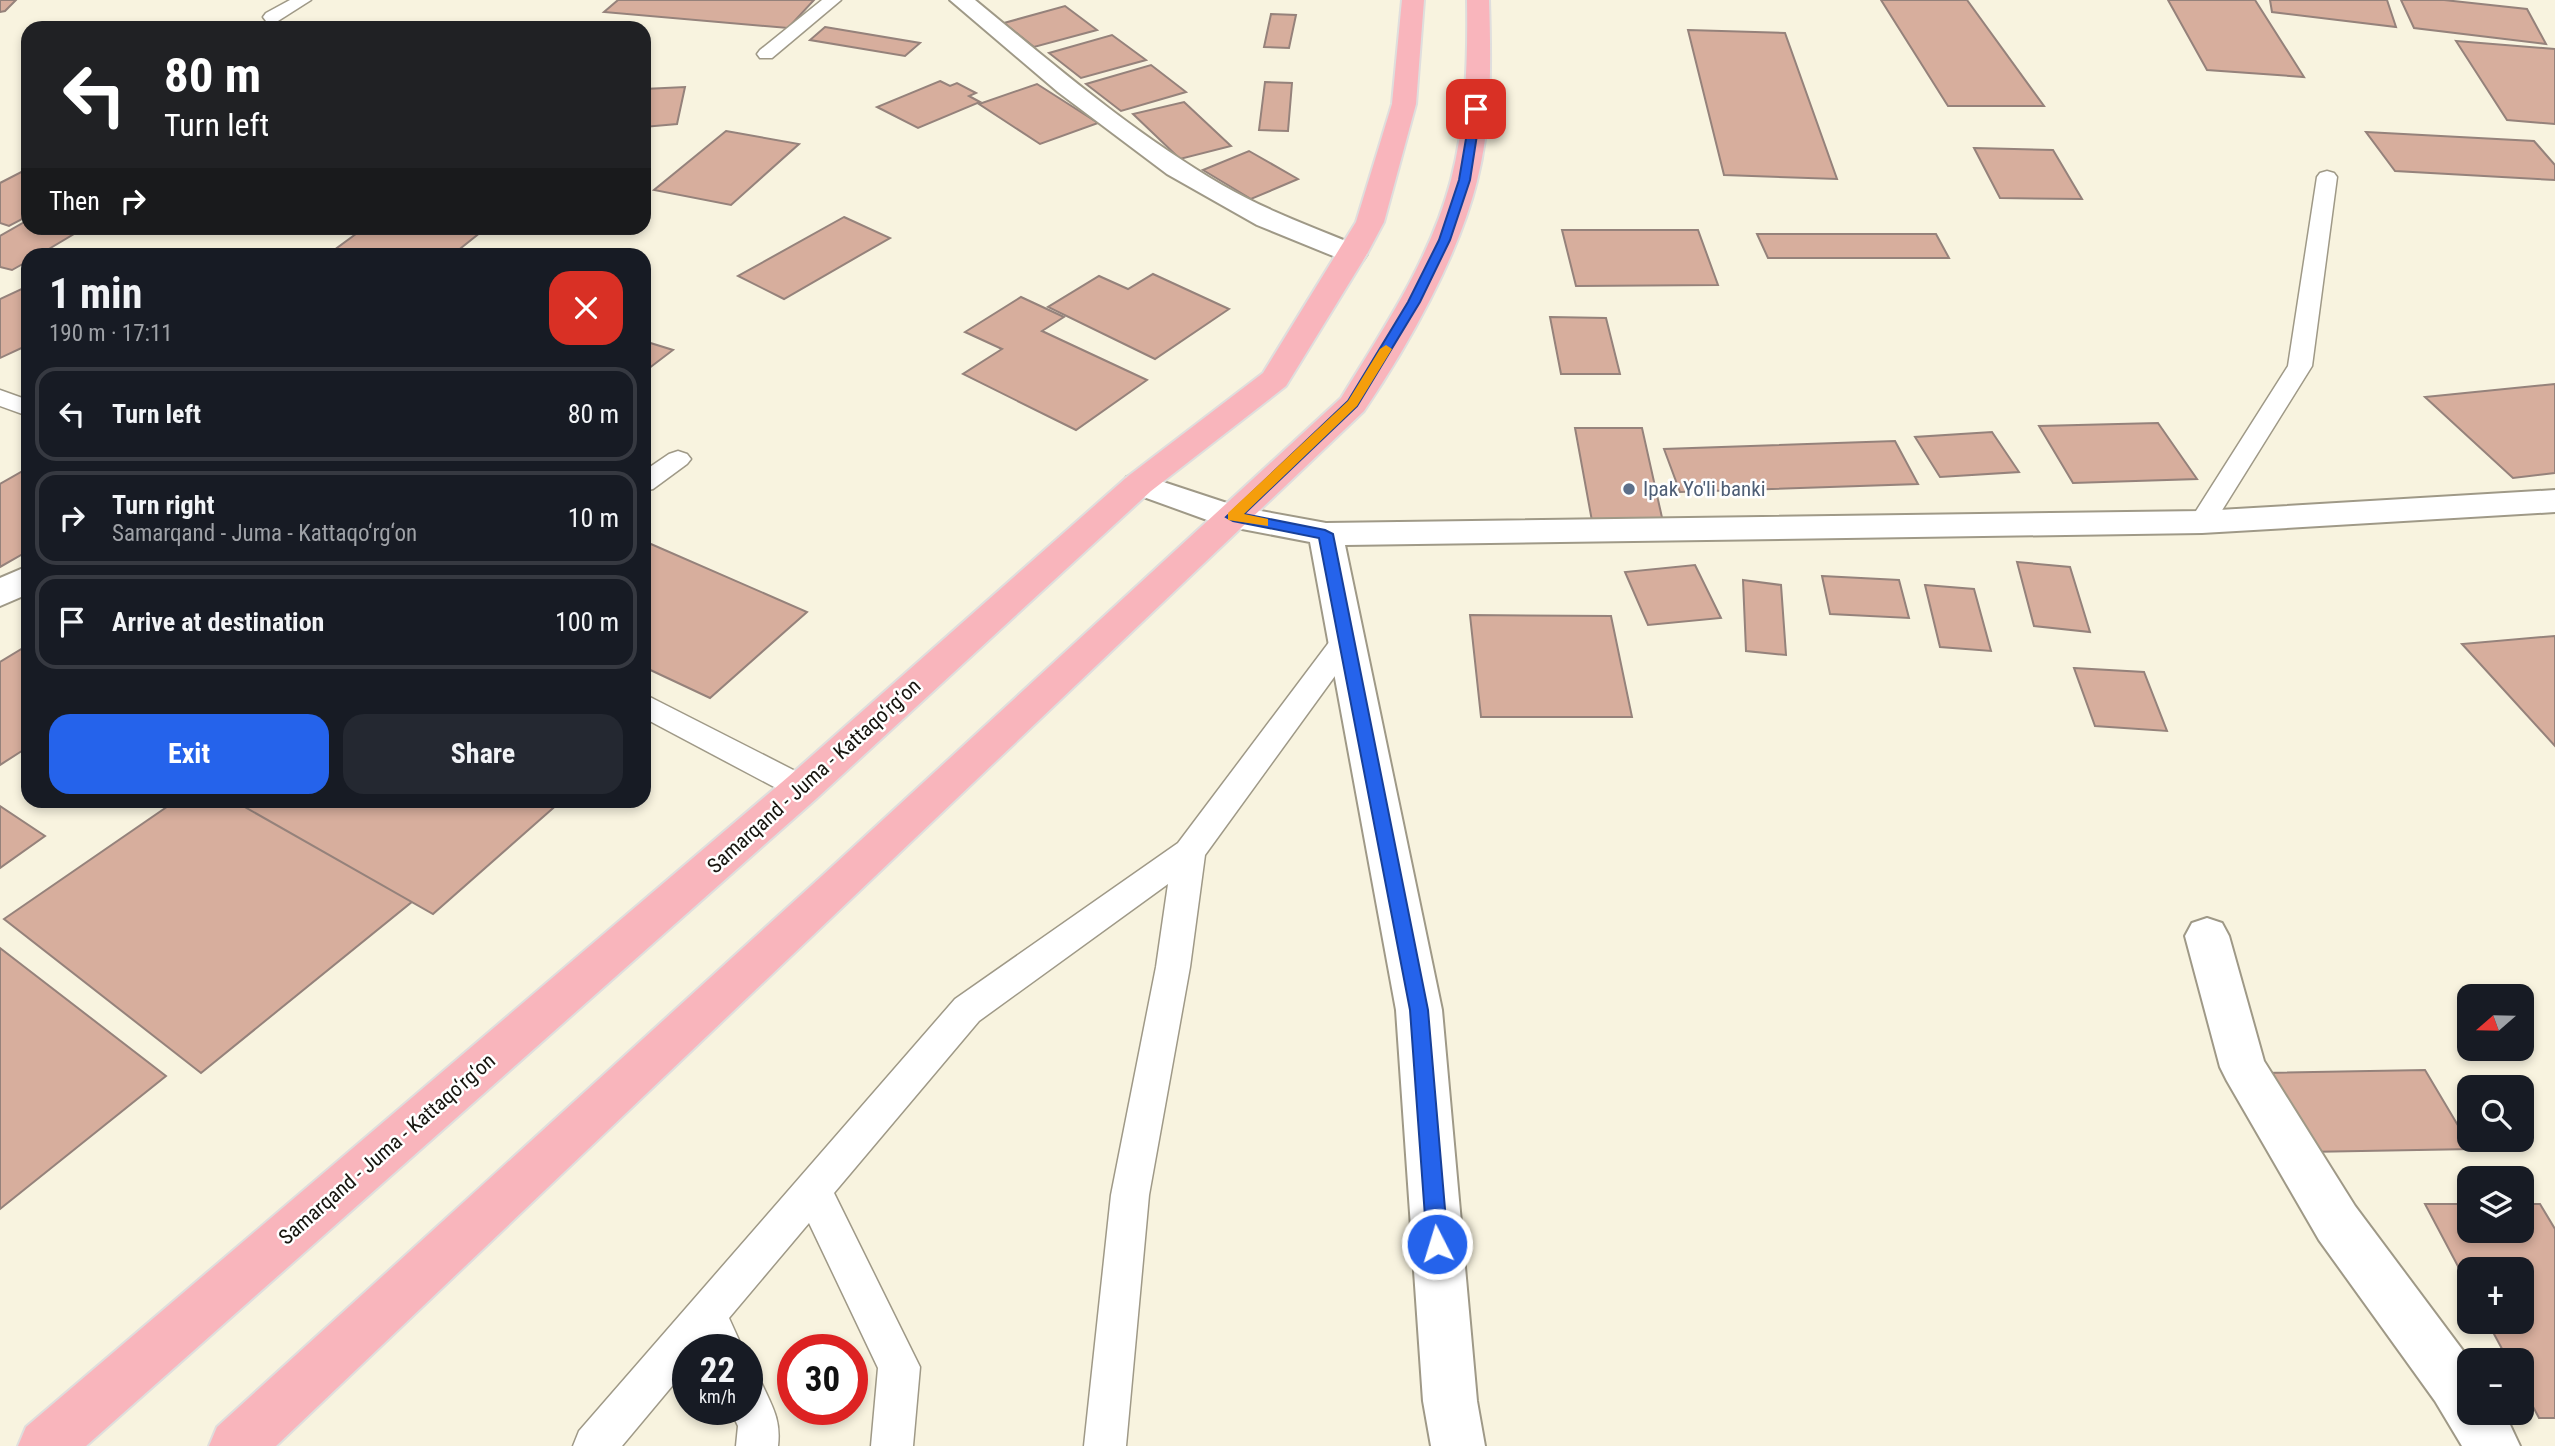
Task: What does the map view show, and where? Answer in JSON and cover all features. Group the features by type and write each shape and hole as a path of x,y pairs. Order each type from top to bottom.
{"main road":[{"name":"Samarqand - Juma - Kattaqo‘rg‘on","path":"45,1446 802,788 1139,484 1275,379 1370,222 1404,104 1413,0"},
{"path":"236,1446 1353,404 1414,302 1444,240 1464,180 1476,109 1478,0"}],"street":[{"path":"961,0 1121,129 1180,170 1255,213 1353,254"},
{"path":"1139,484 1233,517 1325,534 2202,522 2555,501"},
{"path":"1325,534 1419,1010 1450,1401 1458,1446"},
{"path":"0,594 21,582"},
{"path":"2207,936 2243,1067 2337,1223 2457,1387"},
{"path":"2481,1425 2493,1446"}],"lane":[{"path":"272,17 302,0"},
{"path":"766,54 832,0"},
{"path":"2202,522 2300,366 2327,177"},
{"path":"0,397 21,406"},
{"path":"651,478 678,459"},
{"path":"594,1446 715,1332 813,1189 967,1010 1189,852 1346,640"},
{"path":"651,709 802,788"},
{"path":"1105,1446 1130,1195 1173,967 1189,852"},
{"path":"813,1189 898,1367 892,1446"},
{"path":"757,1446 759,1425"}],"building":[{"path":"0,0 16,0 5,11 0,12"},
{"path":"618,0 814,0 788,28 604,12"},
{"path":"1881,0 1967,0 2044,106 1948,106"},
{"path":"2168,0 2255,0 2304,77 2207,70"},
{"path":"2270,0 2387,0 2396,27 2272,12"},
{"path":"2401,0 2444,0 2527,9 2546,44 2414,28"},
{"path":"1065,6 1097,30 1034,47 1004,23"},
{"path":"1271,14 1296,15 1289,48 1264,47"},
{"path":"825,27 920,43 905,56 810,40"},
{"path":"1688,30 1785,33 1837,179 1724,175"},
{"path":"1112,35 1146,60 1081,78 1049,53"},
{"path":"2456,41 2555,49 2555,124 2507,120"},
{"path":"1151,65 1186,92 1121,111 1086,84"},
{"path":"940,81 950,86 957,83 976,93 969,96 980,102 918,128 877,107"},
{"path":"1265,82 1292,83 1288,131 1259,130"},
{"path":"1037,84 1098,123 1040,144 979,104"},
{"path":"685,87 677,124 651,126 651,89"},
{"path":"1184,102 1231,146 1180,159 1133,114"},
{"path":"726,131 799,144 731,205 654,190"},
{"path":"2366,132 2534,141 2555,165 2555,180 2395,171"},
{"path":"1974,148 2053,150 2082,199 2000,198"},
{"path":"1249,151 1298,179 1251,199 1203,170"},
{"path":"21,172 21,220 9,226 0,223 0,183"},
{"path":"844,217 890,238 784,299 738,276"},
{"path":"21,224 21,235 72,235 50,248 21,248 21,265 12,270 0,267 0,236"},
{"path":"1562,230 1698,230 1718,285 1576,286"},
{"path":"1757,234 1936,234 1949,258 1768,258"},
{"path":"354,235 477,235 461,248 337,248"},
{"path":"1153,274 1229,309 1155,359 1048,307 1099,276 1128,289"},
{"path":"21,289 21,348 0,358 0,299"},
{"path":"1021,297 1064,317 1042,331 1147,380 1076,430 963,374 1002,349 965,332"},
{"path":"1550,317 1606,318 1620,374 1561,374"},
{"path":"651,343 673,350 651,367"},
{"path":"2555,384 2555,473 2513,478 2425,397"},
{"path":"2158,423 2197,479 2073,483 2039,426"},
{"path":"1575,428 1642,428 1663,522 1592,521"},
{"path":"1992,432 2019,472 1940,477 1915,437"},
{"path":"1895,441 1918,484 1680,492 1664,449"},
{"path":"21,472 21,555 0,567 0,484"},
{"path":"651,544 807,612 710,698 651,670"},
{"path":"2017,562 2070,567 2090,632 2034,626"},
{"path":"1695,565 1721,618 1648,625 1625,572"},
{"path":"1822,576 1899,580 1909,618 1830,614"},
{"path":"1743,580 1781,585 1786,655 1746,651"},
{"path":"1925,585 1974,589 1991,651 1940,647"},
{"path":"1470,615 1611,616 1632,717 1481,717"},
{"path":"2555,636 2555,746 2462,644"},
{"path":"21,649 21,752 0,765 0,662"},
{"path":"2074,668 2144,672 2167,731 2095,726"},
{"path":"0,806 45,836 0,868"},
{"path":"165,808 271,808 413,901 201,1073 4,919"},
{"path":"247,808 553,808 433,914"},
{"path":"0,948 166,1076 0,1209"},
{"path":"2425,1070 2457,1124 2457,1149 2306,1152 2266,1073"},
{"path":"2425,1204 2457,1204 2457,1243 2534,1243 2534,1204 2540,1204 2555,1229 2555,1418 2539,1418 2534,1409 2534,1348 2502,1348 2494,1334 2534,1334 2534,1257 2457,1257 2457,1264"}],"slow traffic":[{"path":"1263,523 1233,517 1353,404 1386,349"}],"place":[{"name":"Ipak Yo'li banki","path":"1629,489"}],"route":[{"path":"1437,1244 1419,1010 1325,534 1233,517 1353,404 1414,302 1444,240 1464,180 1476,109"}]}
